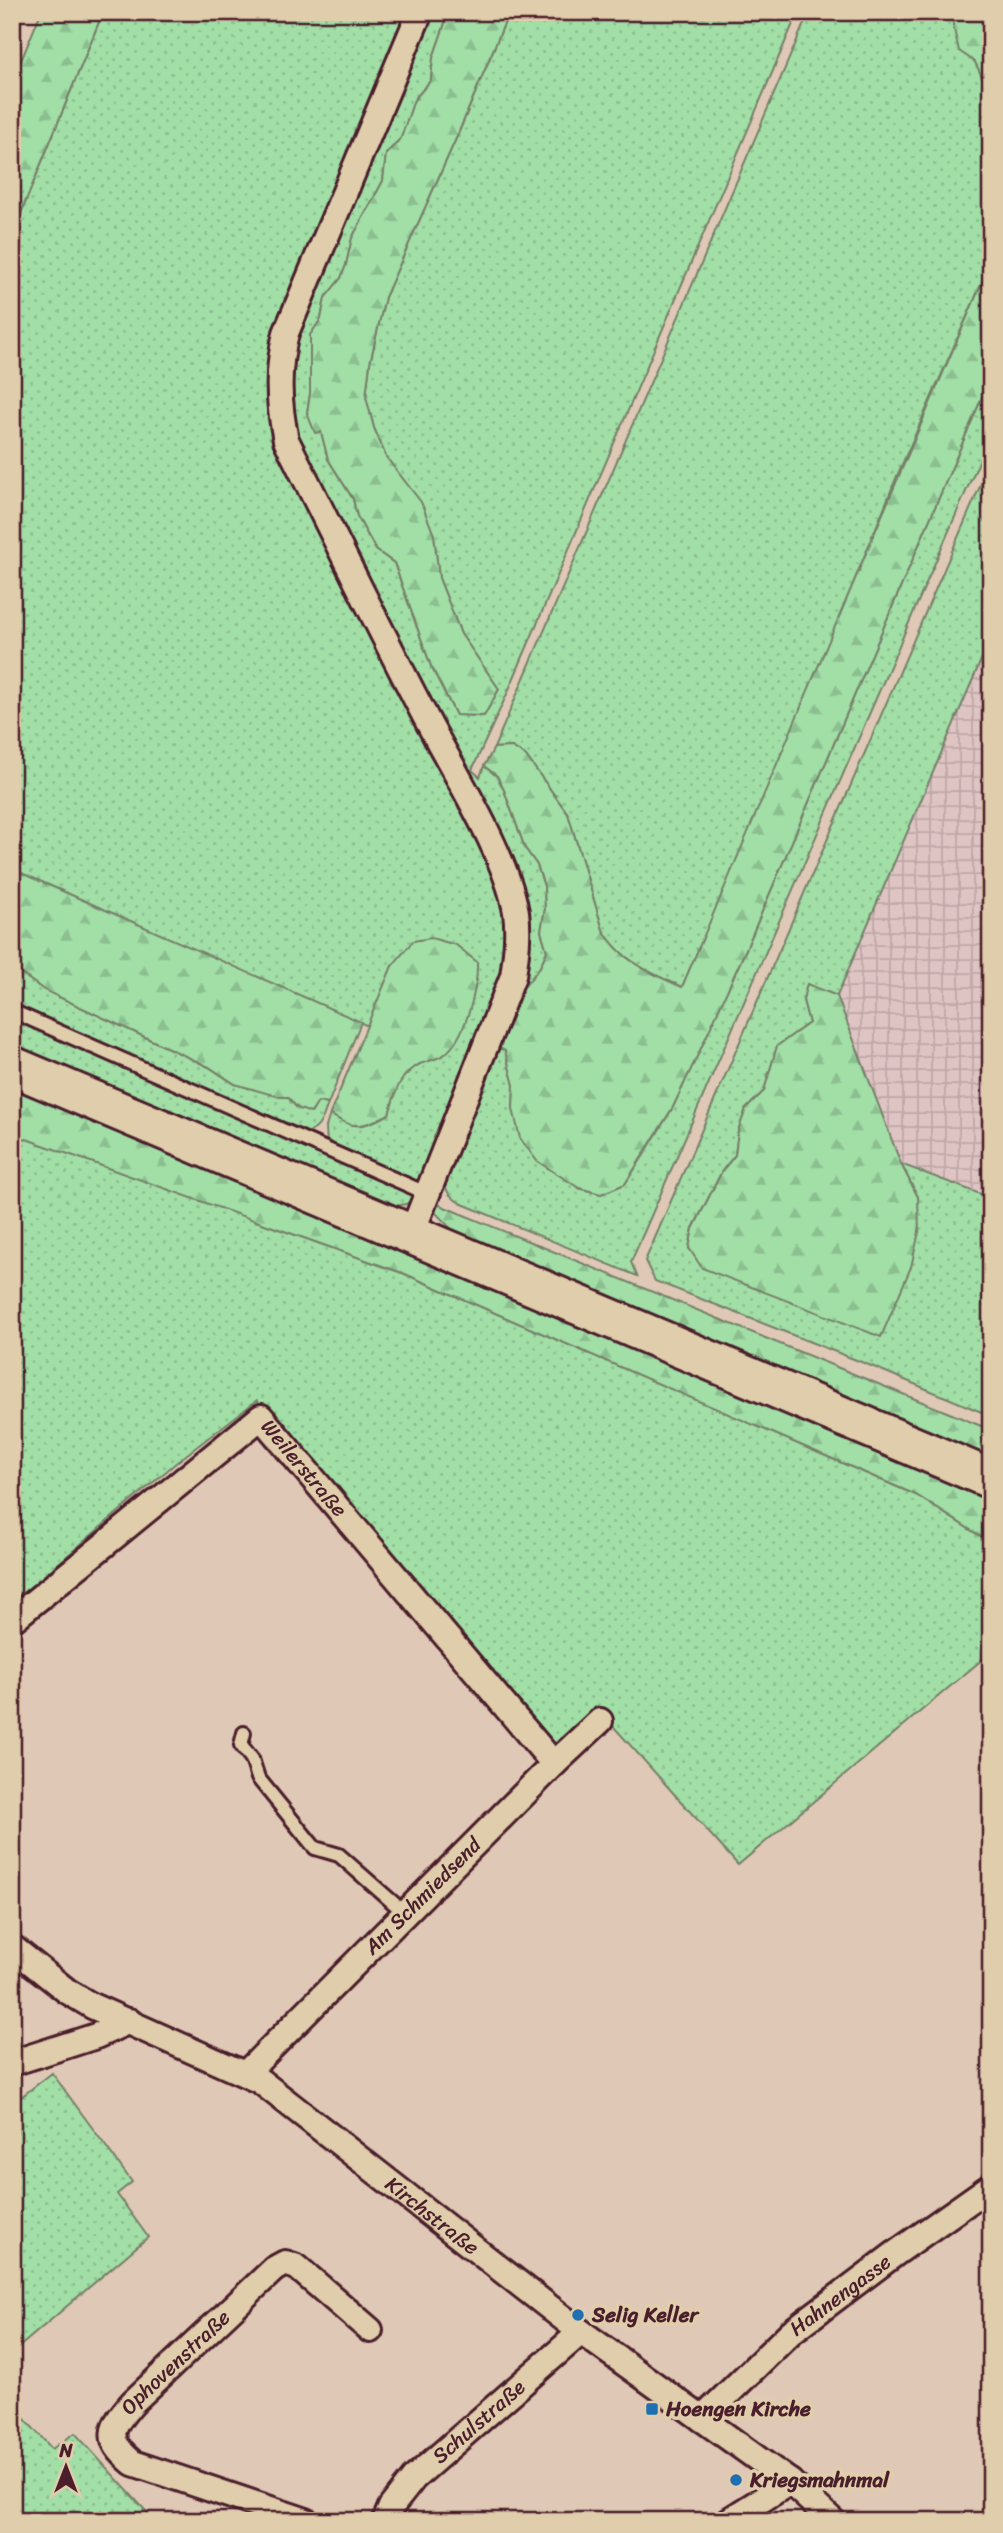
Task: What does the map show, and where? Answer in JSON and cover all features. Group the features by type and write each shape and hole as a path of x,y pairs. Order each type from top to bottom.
{"main road":[{"path":"12,1066 991,1479"}],"street":[{"path":"411,1235 513,976 518,941 516,912 491,841 400,668 286,440 281,415 279,361 286,333 420,12"},
{"name":"Weilerstraße","path":"12,1620 261,1417 554,1764"},
{"name":"Am Schmiedsend","path":"246,2073 600,1721"},
{"name":"Kirchstraße","path":"12,1947 67,1991 92,2006 260,2081 581,2332 790,2482 833,2521"},
{"path":"12,2063 96,2036 129,2021"},
{"name":"Hahnengasse","path":"702,2419 791,2332 991,2186"},
{"name":"Ophovenstraße","path":"306,2521 133,2463 114,2444 112,2432 119,2417 133,2402 274,2269 290,2259 370,2330"},
{"name":"Schulstraße","path":"386,2521 391,2507 414,2478 581,2332"},
{"path":"728,2521 790,2482"}],"lane":[{"path":"12,1011 428,1194"},
{"path":"244,1733 240,1745 251,1759 258,1778 315,1848 339,1855 407,1914"}],"shaded area":[{"path":"991,637 991,1198 901,1164 837,996"}],"green space":[{"path":"41,12 103,12 12,235 12,83"},
{"path":"103,12 411,12 283,311 267,363 269,414 490,862 503,902 508,933 503,971 424,1184 415,1184 327,1144 326,1127 330,1114 346,1123 359,1125 389,1114 399,1081 417,1065 445,1054 461,1031 477,980 392,966 368,1026 12,869 12,235"},
{"path":"428,12 449,12 433,58 431,80 414,100 401,138 386,154 383,181 352,238 341,278 325,298 321,319 310,336 310,394 307,413 321,431 328,459 353,499 357,516 376,550 394,563 431,666 456,715 484,716 499,689 461,634 439,578 434,535 403,479 386,457 374,428 366,397 370,363 385,297 509,12 798,12 507,694 472,770 480,777 484,766 497,776 525,848 537,865 544,886 545,909 541,931 547,951 540,967 525,986 516,991 526,933 297,443 288,414 289,356"},
{"path":"449,12 509,12 385,297 370,363 366,397 374,428 386,457 421,502 434,535 439,578 461,634 499,689 484,716 456,715 431,666 394,563 376,550 357,516 353,499 328,459 321,432 315,433 307,413 310,394 310,335 321,319 325,298 341,278 352,238 383,181 386,154 401,138 414,100 431,80 433,58"},
{"path":"809,12 953,12 953,25 975,61 991,96 991,262 897,476 799,717 682,987 637,965 610,941 603,930 568,814 526,756 512,747 494,748"},
{"path":"953,12 991,12 991,96 975,62 959,51"},
{"path":"991,262 991,376 746,949 673,1107 625,1184 601,1194 579,1188 537,1161 520,1138 513,1109 514,1085 505,1051 496,1046 516,991 525,986 540,967 547,951 541,931 545,909 544,886 537,865 525,848 497,776 484,766 494,748 512,747 526,756 568,814 603,930 610,941 637,965 682,987"},
{"path":"991,376 991,434 631,1262 637,1276 460,1203 448,1192 445,1177 496,1046 505,1051 514,1085 513,1109 579,1188 601,1194 625,1184 644,1155 673,1107 746,949"},
{"path":"991,461 991,637 837,996 807,984 803,1000 809,1023 777,1046 764,1091 746,1109 738,1131 735,1155 722,1171 693,1228 689,1248 918,1197 901,1164 991,1198 991,1416 655,1281 645,1261"},
{"path":"12,869 361,1022 328,1104 318,1102 311,1113 297,1108 288,1097 235,1084 209,1067 44,990 12,970"},
{"path":"431,938 456,945 477,962 473,998 465,1024 445,1054 420,1064 407,1073 399,1085 389,1114 366,1124 346,1123 330,1114 392,966 413,941"},
{"path":"12,970 44,990 209,1067 235,1084 288,1097 297,1108 312,1112 318,1101 328,1104 322,1120 312,1131 301,1133 12,1007"},
{"path":"807,984 837,996 901,1164 918,1197 919,1232 911,1267 881,1337 702,1268 689,1248 693,1229 722,1171 735,1155 738,1131 746,1109 764,1091 777,1046 809,1023 803,1000"},
{"path":"12,1017 417,1196 406,1204 385,1208 12,1053"},
{"path":"12,1081 991,1493 991,1543 916,1495 405,1274 15,1135 12,1138"},
{"path":"14,1134 405,1274 916,1495 991,1543 991,1652 738,1865 596,1707 558,1748 257,1400 177,1462 12,1603"},
{"path":"437,1204 991,1430 991,1465 457,1235 435,1212"},
{"path":"52,2073 132,2182 117,2194 148,2237 12,2353 12,2104"},
{"path":"12,2405 52,2449 75,2433 155,2521 12,2521"}],"place":[{"name":"Selig Keller","path":"578,2315"},
{"name":"Hoengen Kirche","path":"652,2409"},
{"name":"Kriegsmahnmal","path":"736,2480"}]}
